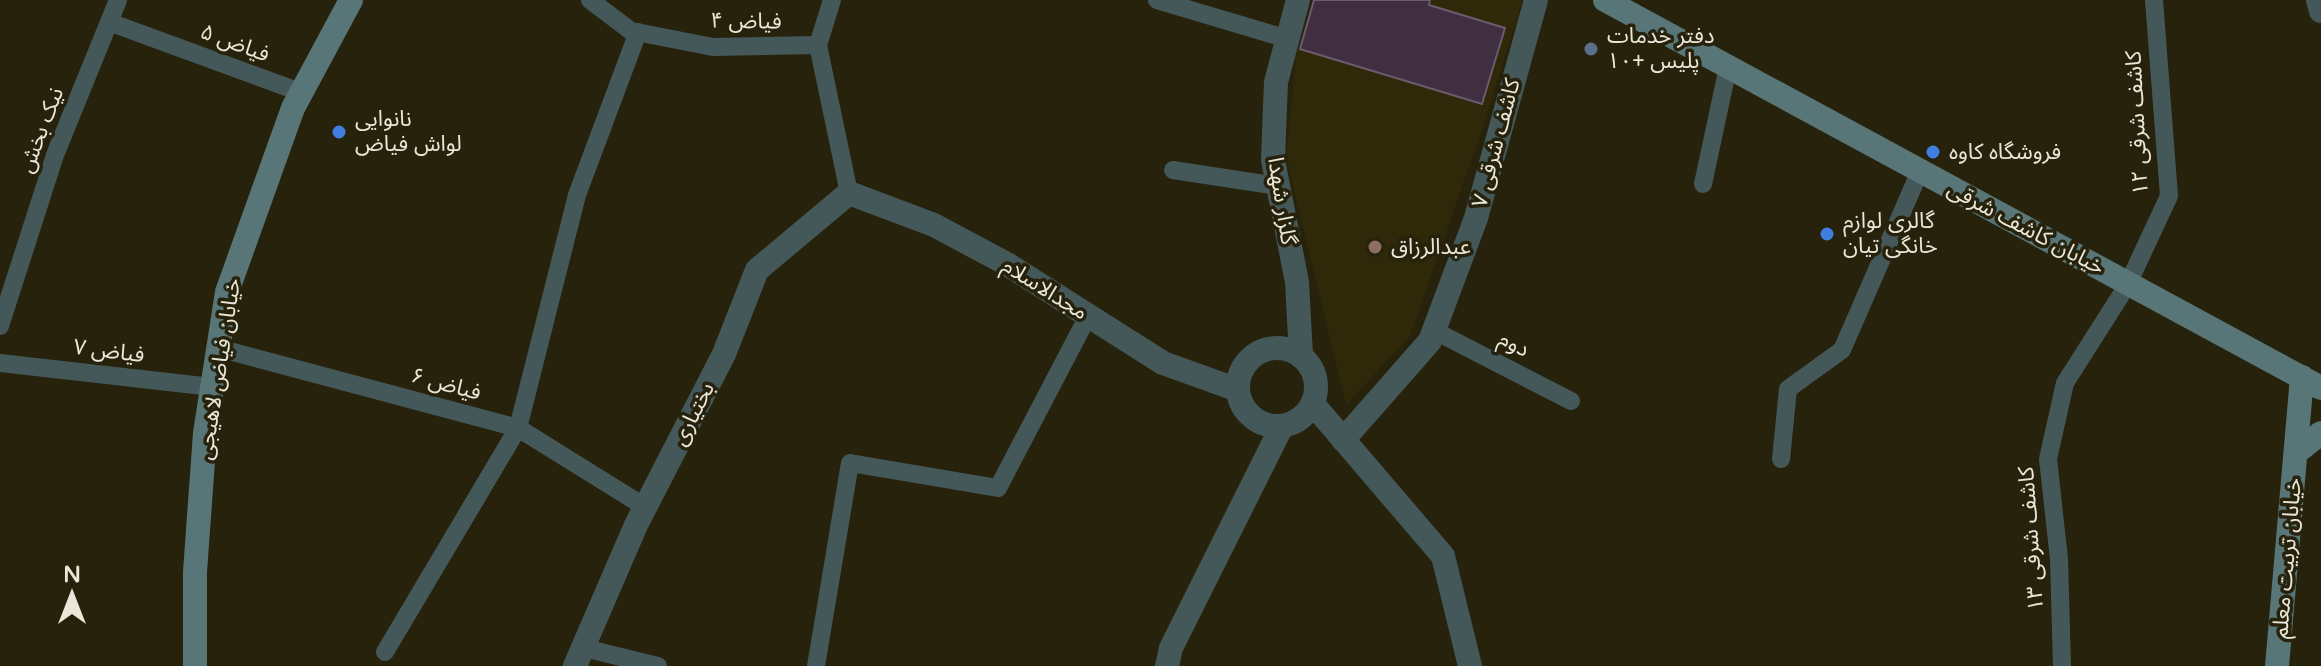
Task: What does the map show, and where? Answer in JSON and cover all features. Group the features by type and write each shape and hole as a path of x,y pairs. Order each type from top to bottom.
{"main road":[{"name":"خیابان فیاض لاهیجی","path":"195,666 195,572 205,433 227,292 300,92 351,0"},
{"name":"خیابان کاشف شرقی","path":"1605,0 2312,382"},
{"name":"خیابان تربیت معلم","path":"2277,666 2298,451 2312,382"},
{"path":"2298,451 2321,433"}],"street":[{"name":"گلزار شهدا","path":"1298,0 1276,82 1273,160 1297,282 1301,356"},
{"name":"کاشف شرقی ۷","path":"1343,440 1430,341 1435,331 1476,218 1536,0"},
{"path":"2318,0 2321,11"},
{"name":"مجدالاسلام","path":"849,193 934,225 1007,264 1163,363 1238,390"},
{"name":"بختیاری","path":"580,657 645,507 724,354 757,270 849,193"},
{"path":"1264,350 1290,350 1301,356 1311,366 1315,378 1313,404 1295,422 1282,426 1257,421 1246,411 1238,390 1239,377 1245,365 1264,350"},
{"path":"1313,404 1443,556 1470,666"},
{"path":"1167,666 1171,648 1282,426"}],"lane":[{"name":"نیک بخش","path":"0,326 55,155 118,0"},
{"name":"فیاض ۴","path":"590,0 631,31 713,47 818,45"},
{"path":"832,0 818,45 849,193"},
{"path":"1157,0 1288,39"},
{"name":"کاشف شرقی ۱۲","path":"2128,284 2169,196 2154,0"},
{"name":"فیاض ۵","path":"109,22 300,92"},
{"path":"385,652 518,428 577,195 638,32"},
{"path":"1703,184 1728,67"},
{"path":"1173,170 1277,186"},
{"path":"1781,459 1788,389 1842,350 1920,171"},
{"name":"کاشف شرقی ۱۳","path":"2062,666 2059,559 2048,459 2065,383 2128,284"},
{"path":"816,666 850,463 998,488 1088,316"},
{"name":"دوم","path":"1435,331 1571,401"},
{"name":"فیاض ۶","path":"218,348 518,428 645,507"},
{"name":"فیاض ۷","path":"0,363 212,387"},
{"path":"580,657 658,666"}],"shaded area":[{"name":"عبدالرزاق","path":"1313,0 1523,0 1483,127 1410,336 1346,405 1286,157 1296,57"}],"building":[{"path":"1314,0 1430,0 1429,5 1505,28 1482,104 1300,49"}],"place":[{"name":"دفتر خدمات پلیس +۱۰","path":"1591,49"},
{"name":"نانوایی لواش فیاض","path":"339,132"},
{"name":"فروشگاه کاوه","path":"1933,152"},
{"name":"گالری لوازم خانگی تیان","path":"1827,234"},
{"name":"عبدالرزاق","path":"1375,247"}]}
